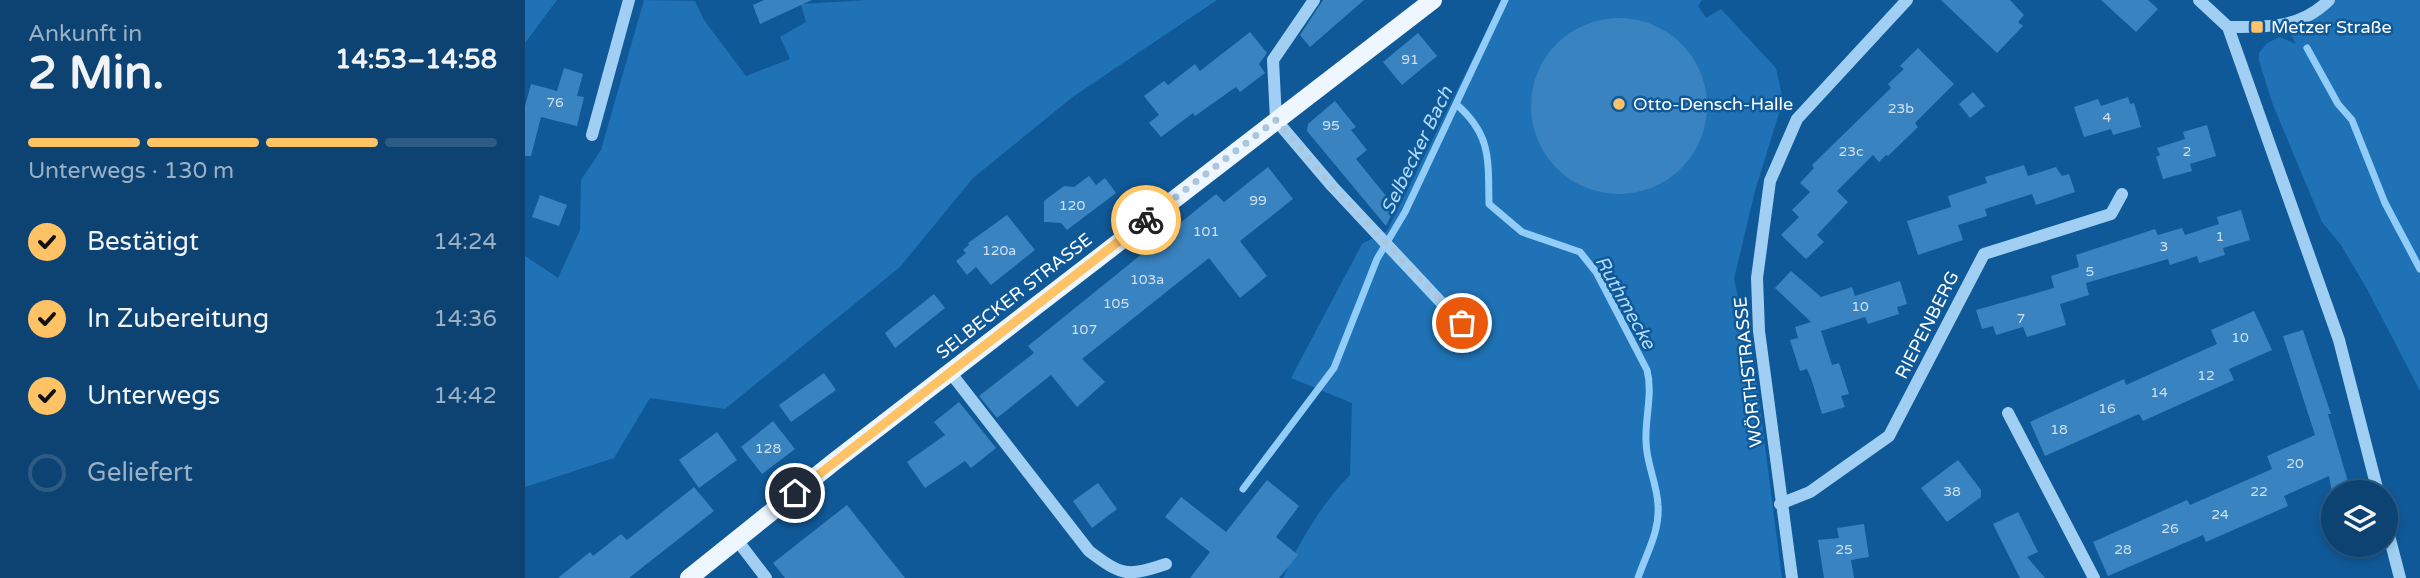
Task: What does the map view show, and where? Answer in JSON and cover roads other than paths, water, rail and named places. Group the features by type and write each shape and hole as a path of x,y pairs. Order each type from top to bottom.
{"main road":[{"name":"SELBECKER STRASSE","path":"689,578 950,372 1433,0"}],"street":[{"path":"592,135 629,0"},
{"path":"1314,0 1273,60 1276,120 1378,234 1474,333"},
{"name":"WÖRTHSTRASSE","path":"1792,578 1759,331 1757,278 1770,181 1778,156 1797,119 1907,0"},
{"path":"2199,0 2228,27 2339,340 2375,480"},
{"path":"2228,27 2281,25 2314,15 2329,0"},
{"name":"RIEPENBERG","path":"1780,504 1810,492 1889,436 1984,254 2111,214 2122,194"},
{"path":"950,372 1089,551 1116,569 1131,575 1166,564"},
{"path":"2008,414 2094,578"},
{"path":"737,540 767,578"},
{"path":"2395,557 2400,578"}],"waterway":[{"name":"Selbecker Bach","path":"1243,489 1334,368 1377,259 1405,212 1505,0"},
{"path":"2307,48 2338,104 2352,120 2385,203 2420,269"},
{"name":"Ruthmecke","path":"1456,104 1468,115 1486,149 1489,204 1522,232 1580,252 1596,272 1647,370 1649,388 1646,449 1657,497 1658,515 1655,534 1638,578"}],"place":[{"name":"Metzer Straße","path":"2257,27"},
{"name":"Otto-Densch-Halle","path":"1619,104"}]}
